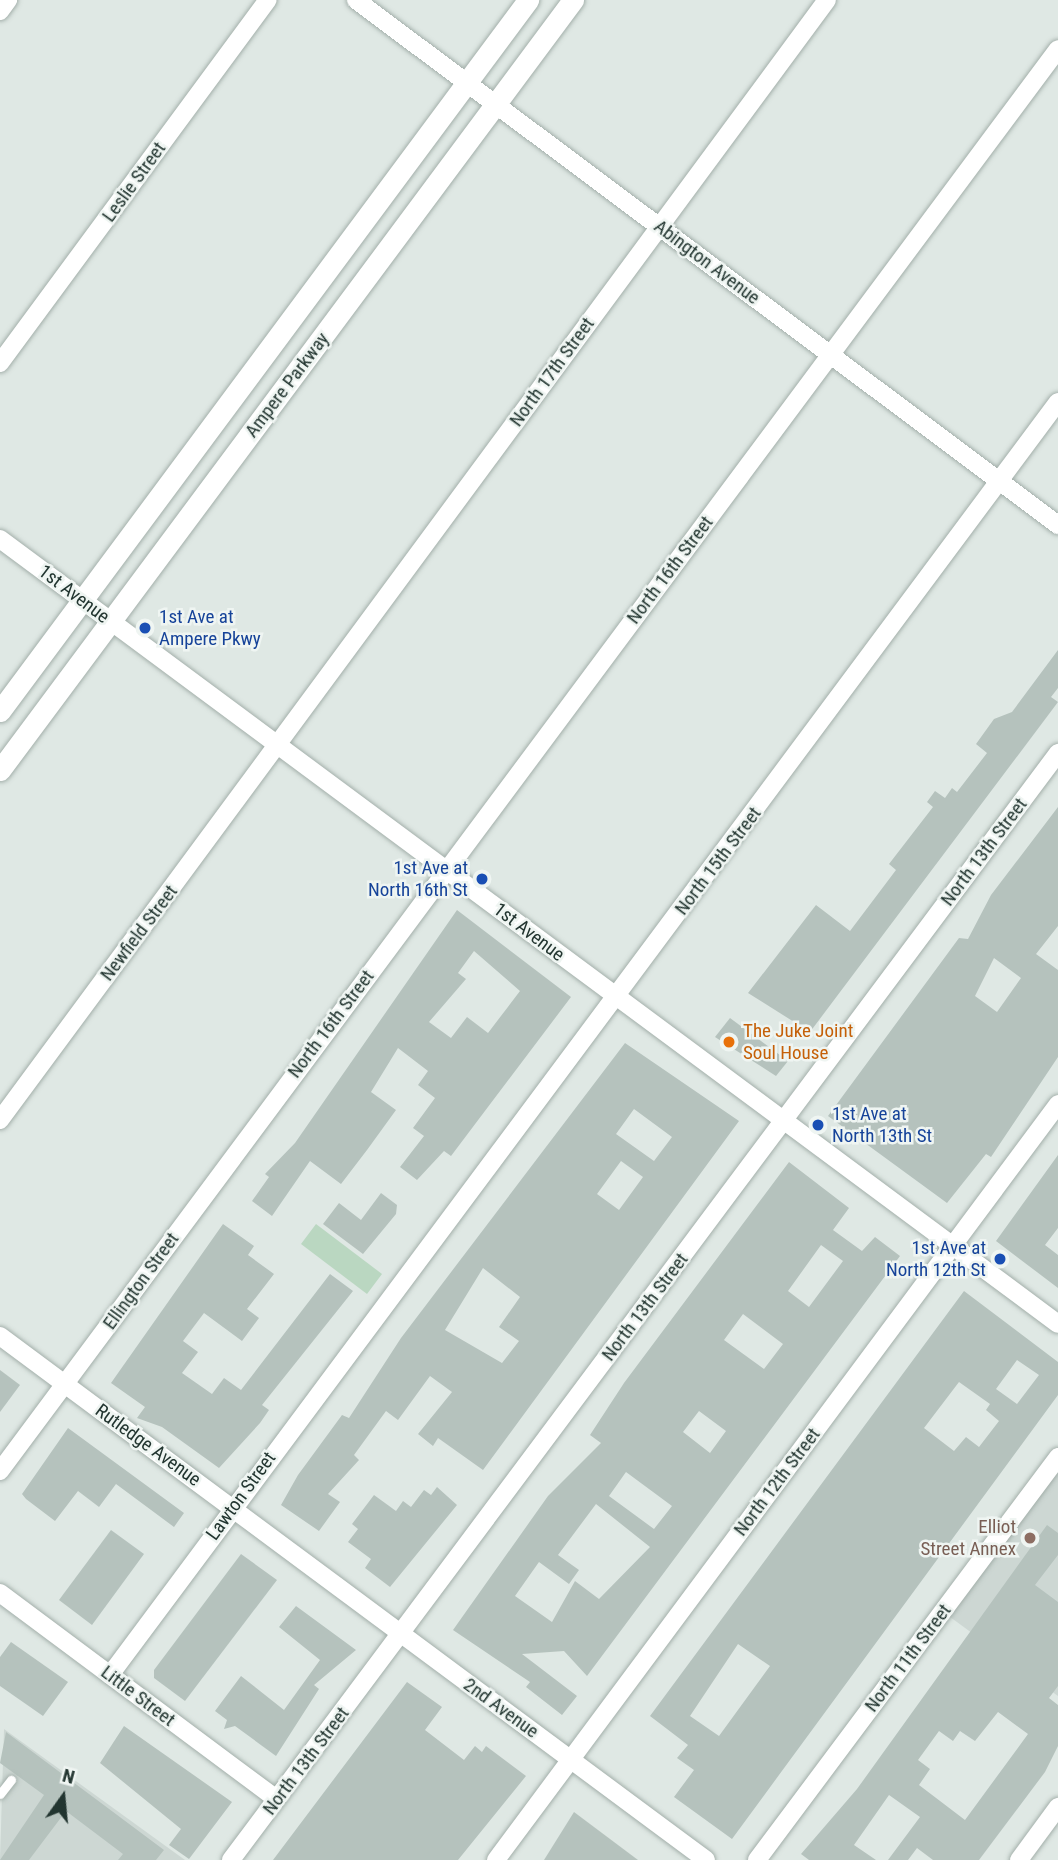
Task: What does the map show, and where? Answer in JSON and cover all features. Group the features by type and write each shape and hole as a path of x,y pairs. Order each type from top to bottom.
{"street":[{"path":"0,11 8,0"},
{"name":"Leslie Street","path":"0,363 268,0"},
{"name":"Abington Avenue","path":"356,0 1058,525"},
{"name":"Ampere Parkway","path":"0,711 528,0"},
{"name":"Ampere Parkway","path":"0,770 573,0"},
{"name":"North 17th Street","path":"278,745 827,0"},
{"name":"North 16th Street","path":"281,1090 1058,49"},
{"name":"North 15th Street","path":"373,1317 617,997 1058,402"},
{"name":"1st Avenue","path":"0,539 1058,1324"},
{"name":"Newfield Street","path":"0,1120 278,745"},
{"name":"North 13th Street","path":"231,1860 1058,752"},
{"name":"Ellington Street","path":"0,1471 281,1090"},
{"name":"North 12th Street","path":"496,1860 1058,1104"},
{"name":"Lawton Street","path":"110,1675 373,1317"},
{"name":"Rutledge Avenue","path":"0,1336 296,1556"},
{"name":"North 11th Street","path":"757,1860 1058,1457"},
{"name":"2nd Avenue","path":"296,1556 706,1860"},
{"name":"Little Street","path":"0,1593 276,1799"},
{"path":"1019,1860 1058,1807"}],"lane":[{"path":"0,1794 11,1780"}],"shaded area":[{"name":"Elliot Street Annex","path":"1058,1461 1058,1696 946,1614"},
{"path":"4,1729 185,1860 0,1860"}],"green space":[{"path":"316,1224 382,1274 367,1294 301,1244"}],"building":[{"path":"1058,650 1058,688 1051,697 1058,702 810,1032 748,993 816,905 850,931 896,870 889,864 933,807 927,802 935,791 945,798 952,788 957,792 987,753 976,744 994,719 1012,712"},
{"path":"1058,807 1058,926 1036,954 1058,970 1058,1057 991,1157 986,1154 947,1203 828,1116 959,938 968,939 991,895","holes":["994,958 1021,978 997,1012 975,996"]},
{"path":"457,910 571,997 451,1156 444,1151 417,1180 400,1167 424,1136 413,1128 435,1098 418,1085 428,1071 398,1048 371,1092 396,1110 367,1150 341,1184 310,1161 272,1216 252,1201 269,1177 265,1174 295,1143","holes":["474,951 520,991 488,1033 467,1017 451,1038 429,1022 466,979 458,973"]},
{"path":"730,1018 788,1061 776,1076 715,1037"},
{"path":"625,1043 739,1121 483,1470 438,1438 433,1446 418,1434 452,1392 430,1376 398,1420 386,1411 354,1455 359,1460 328,1494 340,1502 319,1531 281,1505 298,1475 342,1415 349,1418 401,1338","holes":["634,1109 672,1137 654,1161 616,1134","621,1161 643,1177 619,1210 597,1194","483,1268 520,1297 499,1327 519,1341 502,1363 445,1330"]},
{"path":"1058,1155 1058,1228 1045,1245 1058,1255 1058,1288 996,1241"},
{"path":"789,1162 849,1208 833,1230 862,1251 875,1237 900,1256 587,1676 564,1651 522,1654 577,1696 562,1715 526,1687 530,1682 453,1630 548,1496 601,1443 590,1435 624,1383","holes":["821,1245 843,1261 809,1307 788,1291","743,1314 783,1344 764,1369 724,1340","699,1411 726,1431 710,1453 683,1432","626,1472 672,1506 654,1529 609,1496","596,1504 650,1547 599,1599 575,1581 552,1622 515,1596 539,1562 569,1584 579,1570 558,1555"]},
{"path":"381,1193 397,1205 396,1214 363,1254 323,1224 339,1203 361,1220"},
{"path":"223,1224 254,1246 248,1255 274,1274 247,1309 259,1318 242,1341 204,1313 183,1341 198,1352 182,1373 212,1394 224,1378 241,1390 330,1274 353,1291 262,1405 269,1410 260,1423 219,1468 162,1427 137,1418 145,1407 111,1383"},
{"path":"964,1291 1058,1362 1058,1395 732,1839 674,1797 694,1770 677,1758 688,1745 650,1716","holes":["1017,1360 1039,1375 1017,1404 996,1389","959,1382 990,1404 986,1410 999,1421 979,1447 966,1437 954,1451 924,1428","738,1644 770,1666 719,1736 690,1716"]},
{"path":"0,1370 20,1385 0,1412"},
{"path":"68,1428 184,1513 174,1527 116,1484 99,1507 78,1491 55,1521 26,1499 22,1494"},
{"path":"437,1487 457,1505 390,1587 365,1568 371,1559 348,1542 358,1529 352,1524 374,1495 396,1511 403,1501 411,1507 424,1490 431,1495"},
{"path":"1047,1525 1058,1533 1058,1555 1035,1585 1058,1602 1058,1686 1049,1698 1058,1705 1058,1746 1045,1772 979,1860 933,1860 917,1848 908,1860 888,1860 920,1817 889,1795 854,1845 876,1860 809,1860 801,1854 857,1789","holes":["998,1712 1028,1734 965,1820 919,1785 930,1769 918,1760 939,1731 953,1741 960,1731 975,1741"]},
{"path":"111,1530 144,1554 92,1625 59,1600"},
{"path":"241,1554 277,1580 185,1701 154,1678 154,1670"},
{"path":"296,1606 356,1650 314,1685 319,1689 276,1756 235,1726 224,1729 227,1720 215,1711 241,1676 284,1710 320,1660 279,1627"},
{"path":"11,1642 68,1682 43,1716 0,1686 0,1657"},
{"path":"407,1682 442,1707 425,1730 464,1760 475,1746 482,1752 486,1746 526,1776 458,1860 273,1860"},
{"path":"124,1726 232,1802 189,1859 169,1845 181,1829 100,1763"},
{"path":"6,1732 164,1850 156,1860 118,1860 123,1854 66,1811 29,1860 0,1860 44,1795 0,1763"},
{"path":"574,1812 638,1860 544,1860"}],"place":[{"name":"1st Ave at Ampere Pkwy","path":"145,628"},
{"name":"1st Ave at North 16th St","path":"482,879"},
{"name":"The Juke Joint Soul House","path":"729,1042"},
{"name":"1st Ave at North 13th St","path":"818,1125"},
{"name":"1st Ave at North 12th St","path":"1000,1259"},
{"name":"Elliot Street Annex","path":"1030,1538"}]}
